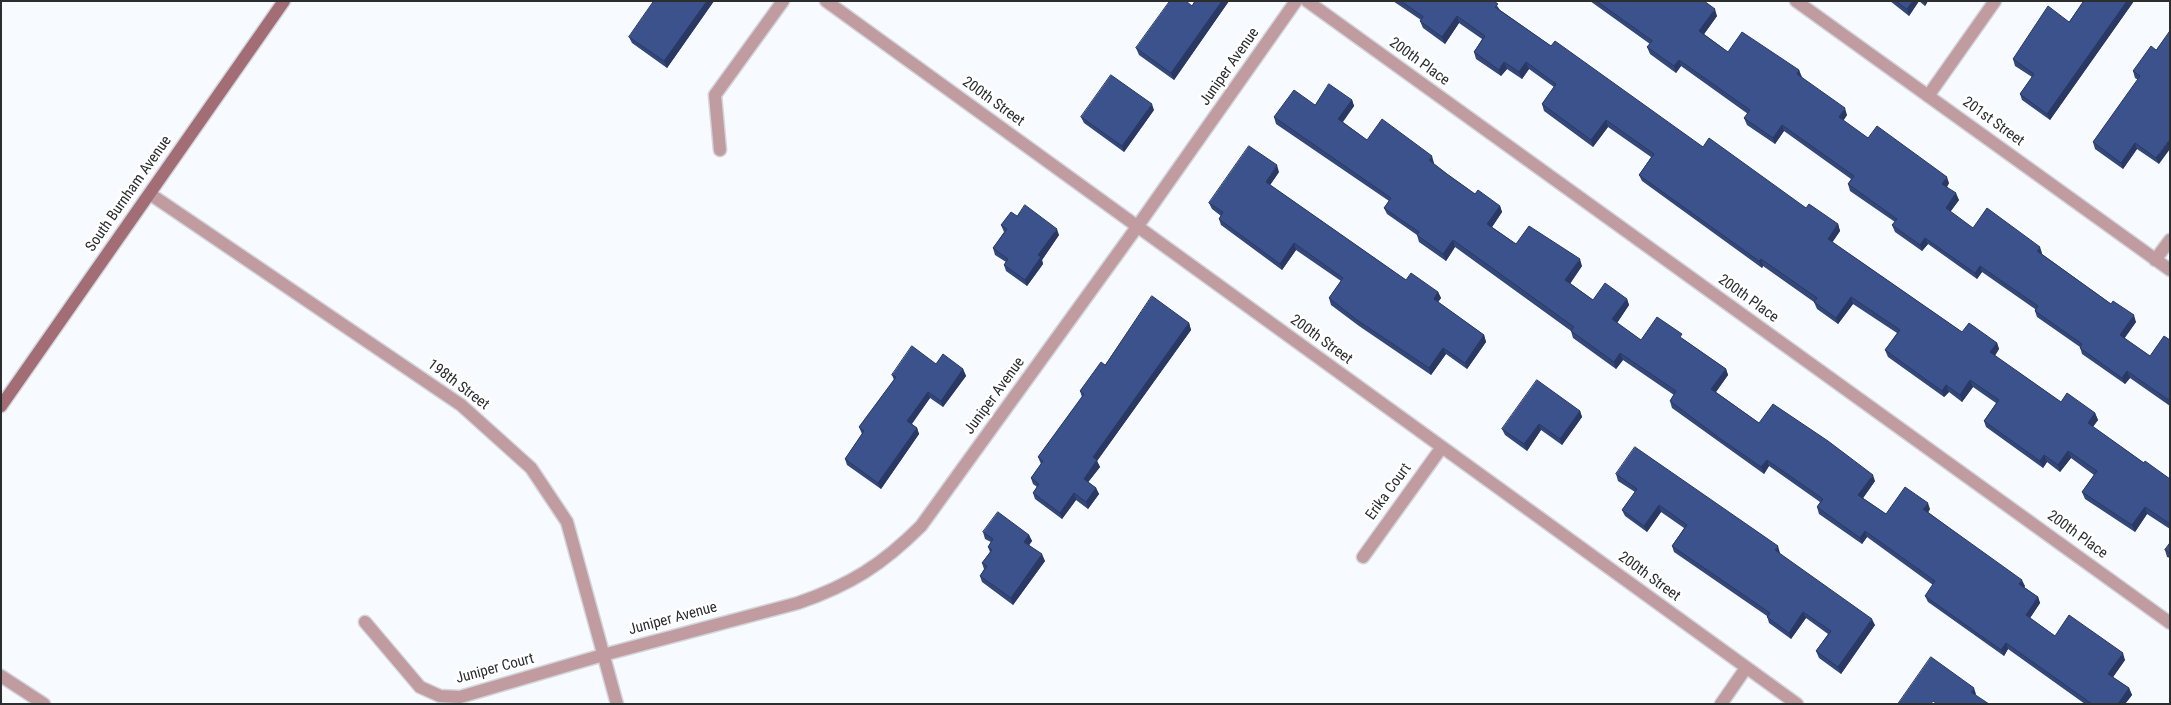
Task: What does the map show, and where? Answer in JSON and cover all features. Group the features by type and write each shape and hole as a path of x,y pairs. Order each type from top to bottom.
{"main road":[{"name":"South Burnham Avenue","path":"1,406 284,1"}],"street":[{"path":"720,150 715,95 783,1"},
{"name":"200th Street","path":"826,1 1797,704"},
{"name":"Juniper Avenue","path":"603,655 798,603 828,593 854,580 894,552 921,526 1137,227 1296,1"},
{"name":"200th Place","path":"1307,1 2170,622"},
{"name":"201st Street","path":"1796,1 2170,270"},
{"path":"1928,96 1996,1"},
{"name":"198th Street","path":"150,194 461,405 531,468 567,522 617,704"},
{"path":"2156,260 2170,240"},
{"name":"Erika Court","path":"1363,557 1442,447"},
{"name":"Juniper Court","path":"365,622 420,687 440,696 460,697 603,655"},
{"path":"1721,704 1746,668"},
{"path":"1,676 44,704"}],"building":[{"path":"654,1 707,1 664,61 629,37"},
{"path":"1170,1 1186,1 1192,6 1195,1 1222,1 1171,73 1136,48"},
{"path":"1401,1 1494,1 1498,4 1495,7 1551,46 1555,41 1703,147 1709,138 1806,208 1809,204 1838,224 1828,239 1962,332 1969,323 1997,343 1990,352 2061,402 2067,393 2095,413 2088,423 2170,479 2170,524 2145,507 2132,525 2082,492 2097,471 2068,451 2058,465 2044,455 2040,461 1984,421 1999,400 1970,380 1960,395 1946,385 1942,391 1885,350 1900,330 1851,297 1836,318 1814,302 1817,298 1761,259 1759,261 1639,175 1654,154 1606,120 1591,140 1542,104 1556,84 1526,62 1519,72 1504,62 1499,70 1474,52 1485,36 1457,16 1442,37 1420,21 1423,17"},
{"path":"1597,1 1704,1 1715,9 1699,31 1728,52 1742,32 1799,70 1797,74 1845,108 1839,117 1868,138 1877,126 1947,177 1942,184 1956,193 1946,208 1973,228 1987,208 2040,247 2037,251 2111,304 2113,301 2134,315 2120,335 2150,356 2164,336 2170,340 2170,401 2127,371 2122,378 2080,348 2082,344 2035,311 2038,306 1980,266 1975,273 1925,238 1920,245 1892,225 1897,219 1848,184 1854,176 1782,125 1773,138 1744,118 1750,110 1679,60 1674,66 1647,47 1652,41"},
{"path":"1896,1 1913,1 1907,9"},
{"path":"2084,1 2127,1 2047,114 2020,94 2034,74 2013,59 2048,6 2069,22"},
{"path":"2170,31 2170,139 2156,158 2135,143 2121,163 2093,142 2140,76 2133,71 2151,46 2156,50"},
{"path":"1111,75 1152,104 1122,146 1081,117"},
{"path":"1329,84 1352,100 1338,119 1367,140 1382,119 1432,156 1429,160 1447,174 1475,194 1478,190 1500,206 1487,224 1516,244 1529,226 1580,259 1565,280 1593,300 1605,283 1627,299 1612,319 1641,340 1657,317 1682,334 1680,337 1726,369 1711,389 1759,423 1773,404 1828,441 1873,475 1858,495 1886,514 1905,487 1928,503 1923,509 2022,580 2019,584 2038,597 2026,615 2055,636 2069,615 2123,653 2108,674 2129,688 2118,704 2092,704 2006,643 2001,650 1925,596 1935,581 1865,531 1860,538 1817,507 1823,499 1767,460 1761,467 1718,437 1670,401 1676,391 1620,353 1614,362 1571,331 1574,327 1453,240 1443,254 1417,235 1419,232 1384,208 1391,198 1274,117 1294,90 1315,105"},
{"path":"1249,146 1277,165 1266,182 1406,280 1411,273 1438,292 1434,299 1484,335 1465,363 1443,348 1429,368 1357,320 1329,298 1343,278 1294,243 1280,264 1219,219 1223,212 1209,203"},
{"path":"1025,205 1057,229 1038,255 1041,257 1025,280 1004,265 1008,259 993,248 1007,229 1001,225 1011,212 1017,216"},
{"path":"1152,296 1189,323 1093,457 1097,460 1084,479 1096,488 1086,502 1074,493 1060,513 1033,493 1039,484 1031,478 1043,461 1038,457 1084,394 1080,391 1101,362 1105,365"},
{"path":"912,346 936,364 943,354 963,369 941,401 928,392 907,421 917,428 878,483 845,459 864,431 859,427 896,377 892,375"},
{"path":"1537,380 1580,411 1560,439 1539,424 1524,444 1502,429"},
{"path":"1635,447 1778,546 1775,550 1872,619 1838,667 1816,651 1831,631 1803,612 1789,633 1767,617 1770,613 1672,546 1687,525 1659,505 1644,526 1622,510 1637,489 1616,474"},
{"path":"998,512 1029,535 1024,542 1042,554 1011,598 980,576 987,566 982,563 992,550 988,547 993,539 983,532"},
{"path":"2170,543 2170,553 2165,550"},
{"path":"1931,657 1974,688 1971,692 1989,704 1937,704 1933,701 1931,704 1898,704"}]}
